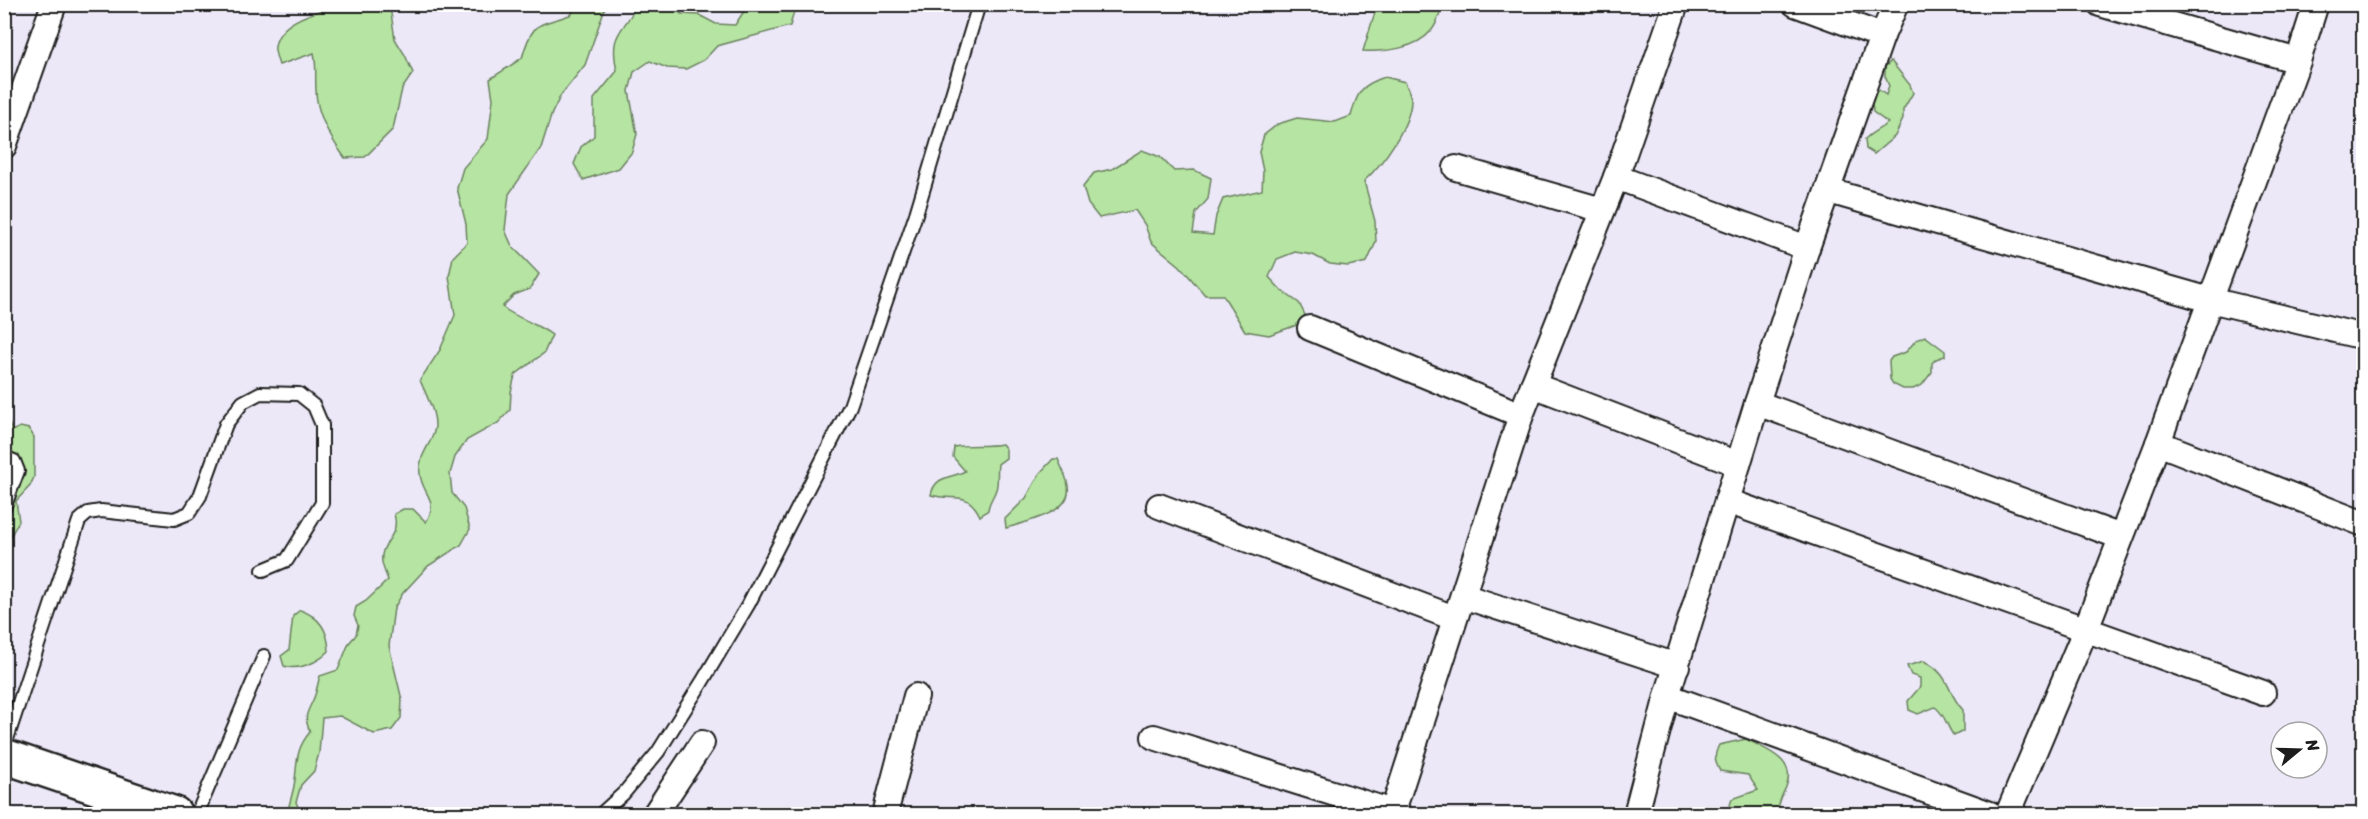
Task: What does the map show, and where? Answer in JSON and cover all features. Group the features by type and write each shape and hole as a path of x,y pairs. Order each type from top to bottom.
{"main road":[{"path":"4,756 175,814"}],"street":[{"path":"4,146 54,4"},
{"path":"1795,4 1882,36"},
{"path":"1636,814 1667,696 1757,403 1807,248 1882,36 1896,4"},
{"path":"2100,4 2298,61"},
{"path":"2008,814 2085,631 2158,443 2298,61 2316,4"},
{"path":"1154,737 1395,814 1454,618 1521,415 1616,177 1672,5"},
{"path":"1456,168 1602,210"},
{"path":"1616,177 1807,248"},
{"path":"1829,191 2210,300 2364,337"},
{"path":"1310,328 1521,415"},
{"path":"1533,385 1738,464"},
{"path":"1757,403 2121,537"},
{"path":"2158,443 2364,524"},
{"path":"1727,501 2263,693"},
{"path":"1159,506 1454,618"},
{"path":"1463,596 1677,666"},
{"path":"885,814 916,696"},
{"path":"1667,696 1990,814"},
{"path":"655,814 702,743"}],"lane":[{"path":"601,814 624,793 658,752 702,682 748,605 850,406 916,214 979,4"},
{"path":"4,748 79,521 88,513 101,511 174,519 189,513 200,496 226,424 243,402 260,393 299,394 314,406 322,425 322,503 287,560 263,570"},
{"path":"4,457 14,461 18,471 4,508"},
{"path":"197,814 264,656"}],"green space":[{"path":"340,4 390,7 395,39 413,73 402,89 393,129 365,157 345,158 325,126 317,99 314,53 279,65 275,53 278,37 284,29 301,18"},
{"path":"574,5 606,5 585,65 561,95 552,113 541,148 509,194 505,230 512,246 539,274 530,289 514,295 502,307 552,335 544,353 515,375 510,410 498,423 467,440 455,457 450,474 452,493 464,508 470,529 461,545 428,566 403,593 394,608 389,646 402,700 401,718 392,730 374,734 340,716 322,718 319,753 314,771 301,785 296,802 301,814 287,814 299,752 310,732 307,713 320,676 338,670 349,643 356,635 358,625 354,616 356,607 366,601 388,580 382,564 382,555 395,528 394,514 403,509 413,509 426,522 430,514 431,502 421,481 420,467 435,431 435,419 420,380 440,350 455,315 449,276 453,257 467,243 466,224 457,188 463,168 488,139 493,99 490,79 522,58 530,36 538,26 572,14"},
{"path":"637,5 678,5 681,14 699,15 716,24 735,25 748,5 788,5 795,8 790,26 717,46 704,60 686,69 667,68 650,61 634,72 629,91 637,134 632,152 619,168 583,180 574,164 581,147 594,136 594,99 617,71 614,49 616,41"},
{"path":"1381,5 1443,5 1433,28 1417,42 1390,50 1363,51 1375,12"},
{"path":"1891,61 1910,85 1913,93 1903,110 1903,119 1895,136 1874,154 1866,149 1865,139 1888,123 1873,112 1871,94 1879,90 1886,95 1889,86 1885,76 1885,67"},
{"path":"1385,77 1405,82 1411,100 1410,110 1401,132 1379,165 1364,181 1375,221 1376,242 1367,262 1348,266 1330,264 1313,255 1295,252 1277,259 1269,277 1282,291 1299,303 1308,321 1269,335 1245,331 1223,295 1205,295 1180,266 1151,242 1145,225 1135,210 1099,218 1088,204 1083,187 1094,173 1112,169 1142,150 1160,157 1174,171 1194,170 1211,178 1208,199 1196,213 1193,233 1213,235 1216,216 1223,199 1262,190 1263,171 1259,152 1264,135 1278,124 1297,118 1335,122 1351,116 1361,90 1370,83"},
{"path":"1925,336 1945,351 1945,356 1932,363 1932,372 1922,385 1913,389 1903,389 1893,384 1890,379 1889,361 1892,357 1906,352 1916,340"},
{"path":"5,413 12,431 20,427 29,429 34,437 34,477 30,486 16,501 19,521 5,546"},
{"path":"1002,444 1006,449 1006,458 998,464 995,492 988,510 980,516 965,499 931,495 936,484 944,478 965,471 953,457 954,447"},
{"path":"1053,459 1058,459 1068,486 1068,495 1063,503 1046,515 1006,528 1005,519 1026,498 1040,473"},
{"path":"300,610 313,616 322,625 329,651 320,659 308,664 296,667 284,666 281,656 289,650 293,616"},
{"path":"1924,661 1933,666 1944,678 1963,710 1963,731 1954,736 1935,707 1918,714 1909,710 1908,701 1920,687 1920,678 1911,675 1907,666"},
{"path":"1746,739 1770,751 1784,763 1789,778 1779,804 1779,814 1740,814 1729,808 1732,799 1758,790 1748,775 1720,771 1715,758 1716,752 1719,745"}]}
